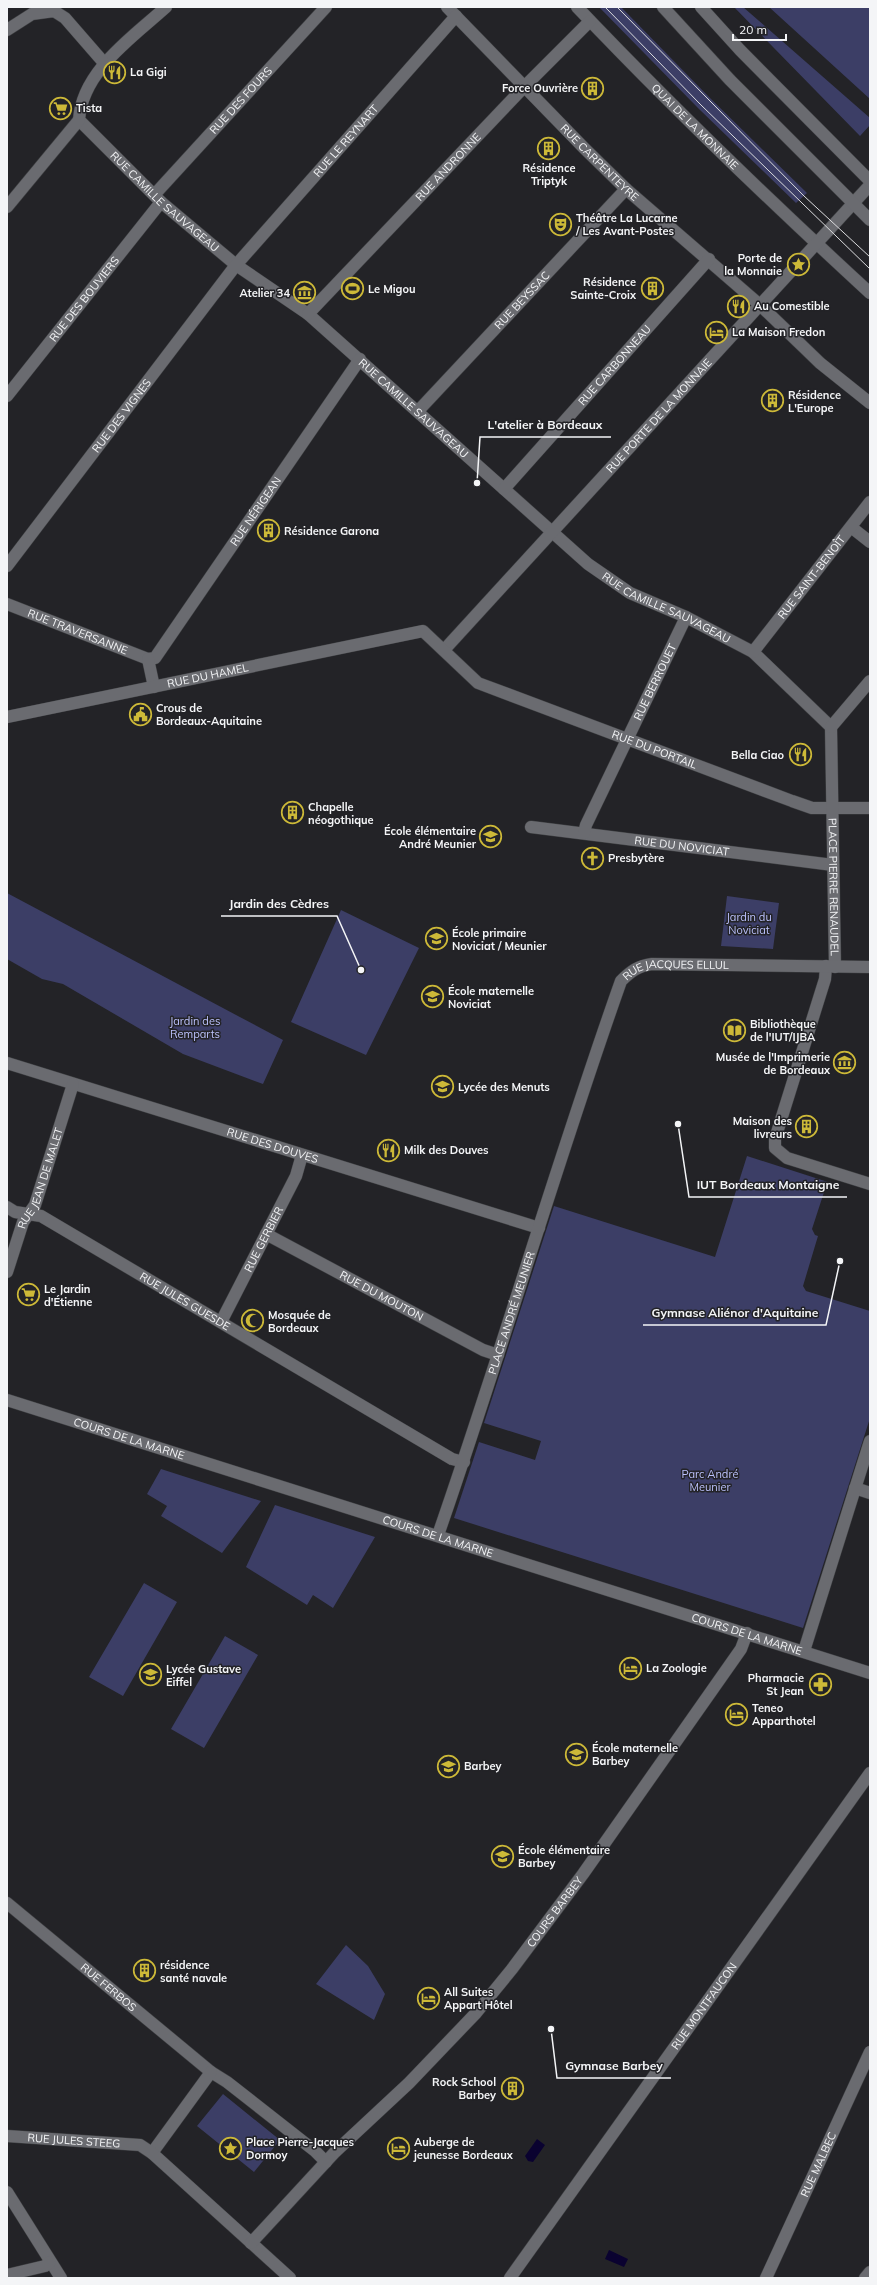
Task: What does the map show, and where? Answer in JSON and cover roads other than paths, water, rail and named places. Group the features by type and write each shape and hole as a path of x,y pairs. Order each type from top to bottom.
{"street":[{"path":"7,207 78,120 80,105 105,64 166,7"},
{"name":"RUE DES FOURS","path":"158,198 326,7"},
{"name":"RUE CARPENTEYRE","path":"447,7 626,189 709,258 820,363 870,403"},
{"name":"QUAI DE LA MONNAIE","path":"577,7 816,244 870,293"},
{"path":"663,7 730,80 870,220"},
{"path":"701,7 740,50 870,181"},
{"path":"7,30 32,14 54,11 65,18 105,64"},
{"name":"RUE LE REYNART","path":"236,265 456,16"},
{"name":"RUE ANDRONNE","path":"308,314 524,86 590,21"},
{"name":"RUE CAMILLE SAUVAGEAU","path":"78,120 158,198 236,265 308,314 588,564 610,581 636,596 686,617 753,652 831,727"},
{"name":"RUE PORTE DE LA MONNAIE","path":"444,650 870,185"},
{"name":"RUE BEYSSAC","path":"418,411 626,189"},
{"name":"RUE DES BOUVIERS","path":"7,396 158,198"},
{"name":"RUE CARBONNEAU","path":"504,489 709,258"},
{"name":"RUE DES VIGNES","path":"7,566 236,265"},
{"name":"RUE NÉRIGEAN","path":"148,660 155,658 360,360"},
{"name":"RUE SAINT-BENOÎT","path":"753,652 870,502"},
{"path":"851,527 870,542"},
{"name":"RUE TRAVERSANNE","path":"7,604 148,660"},
{"name":"RUE BERROUET","path":"584,833 586,825 686,617"},
{"name":"RUE DU HAMEL","path":"7,717 423,631 444,650"},
{"name":"RUE DU PORTAIL","path":"444,650 478,683 792,801 812,808 832,808"},
{"path":"148,660 154,687"},
{"path":"831,727 870,681"},
{"name":"PLACE PIERRE RENAUDEL","path":"831,727 833,865 830,966 870,967"},
{"name":"PLACE PIERRE RENAUDEL","path":"832,808 870,808"},
{"name":"RUE DU NOVICIAT","path":"531,827 833,865"},
{"name":"RUE JACQUES ELLUL","path":"584,1091 621,981 631,971 642,965 830,966"},
{"path":"830,966 775,1139 776,1148 787,1158 870,1184"},
{"name":"RUE DES DOUVES","path":"7,1063 539,1228"},
{"name":"RUE JEAN DE MALET","path":"7,1272 23,1222 35,1205 73,1084"},
{"name":"PLACE ANDRÉ MEUNIER","path":"438,1535 464,1462 584,1091"},
{"name":"RUE GERBIER","path":"220,1322 296,1176 302,1155"},
{"name":"RUE JULES GUESDE","path":"7,1207 15,1212 41,1216 452,1459 464,1462"},
{"name":"RUE DU MOUTON","path":"266,1234 483,1350 498,1355"},
{"name":"COURS DE LA MARNE","path":"7,1400 438,1535 870,1673"},
{"path":"804,1651 870,1441"},
{"path":"855,1488 870,1493"},
{"name":"COURS BARBEY","path":"326,2162 409,2083 476,2013 512,1969 588,1867 741,1650 747,1633"},
{"name":"RUE MONTFAUCON","path":"510,2278 870,1774"},
{"name":"RUE FERBOS","path":"7,1903 211,2072"},
{"name":"RUE MALBEC","path":"766,2278 870,2052"},
{"path":"251,2243 326,2162 315,2150 228,2082 211,2072 152,2153 240,2232 251,2243 290,2278"},
{"name":"RUE JULES STEEG","path":"7,2136 140,2145 152,2153"},
{"path":"7,2192 61,2278"},
{"path":"7,2276 45,2266 50,2262"},
{"path":"865,2278 870,2272"}],"tram line":[{"path":"605,7 701,105 870,269"},
{"path":"617,7 804,196 870,257"}],"place":[{"name":"La Gigi","path":"115,72"},
{"name":"Force Ouvrière","path":"593,88"},
{"name":"Tista","path":"60,108"},
{"name":"Résidence Triptyk","path":"549,148"},
{"name":"Théâtre La Lucarne / Les Avant-Postes","path":"560,224"},
{"name":"Porte de la Monnaie","path":"798,264"},
{"name":"Résidence Sainte-Croix","path":"652,288"},
{"name":"Le Migou","path":"353,289"},
{"name":"Atelier 34","path":"305,293"},
{"name":"Au Comestible","path":"739,306"},
{"name":"La Maison Fredon","path":"716,332"},
{"name":"Résidence L'Europe","path":"772,401"},
{"name":"L'atelier à Bordeaux","path":"477,483"},
{"name":"Résidence Garona","path":"269,531"},
{"name":"Crous de Bordeaux-Aquitaine","path":"141,714"},
{"name":"Bella Ciao","path":"800,755"},
{"name":"Chapelle néogothique","path":"292,813"},
{"name":"École élémentaire André Meunier","path":"491,837"},
{"name":"Presbytère","path":"593,858"},
{"name":"École primaire Noviciat / Meunier","path":"437,939"},
{"name":"Jardin des Cèdres","path":"361,970"},
{"name":"École maternelle Noviciat","path":"433,997"},
{"name":"Bibliothèque de l'IUT/IJBA","path":"735,1030"},
{"name":"Musée de l'Imprimerie de Bordeaux","path":"845,1063"},
{"name":"Lycée des Menuts","path":"442,1087"},
{"name":"IUT Bordeaux Montaigne","path":"678,1124"},
{"name":"Maison des livreurs","path":"807,1127"},
{"name":"Milk des Douves","path":"388,1150"},
{"name":"Gymnase Aliénor d'Aquitaine","path":"840,1261"},
{"name":"Le Jardin d'Étienne","path":"28,1295"},
{"name":"Mosquée de Bordeaux","path":"252,1321"},
{"name":"La Zoologie","path":"630,1668"},
{"name":"Lycée Gustave Eiffel","path":"150,1675"},
{"name":"Pharmacie St Jean","path":"820,1684"},
{"name":"Teneo Apparthotel","path":"736,1714"},
{"name":"École maternelle Barbey","path":"577,1754"},
{"name":"Barbey","path":"448,1766"},
{"name":"École élémentaire Barbey","path":"502,1856"},
{"name":"résidence santé navale","path":"144,1971"},
{"name":"All Suites Appart Hôtel","path":"428,1998"},
{"name":"Gymnase Barbey","path":"551,2029"},
{"name":"Rock School Barbey","path":"512,2088"},
{"name":"Place Pierre-Jacques Dormoy","path":"231,2148"},
{"name":"Auberge de jeunesse Bordeaux","path":"399,2148"}],"park label":[{"name":"Jardin du Noviciat","path":"749,923"},
{"name":"Jardin des Remparts","path":"195,1027"},
{"name":"Parc André Meunier","path":"710,1480"}]}
